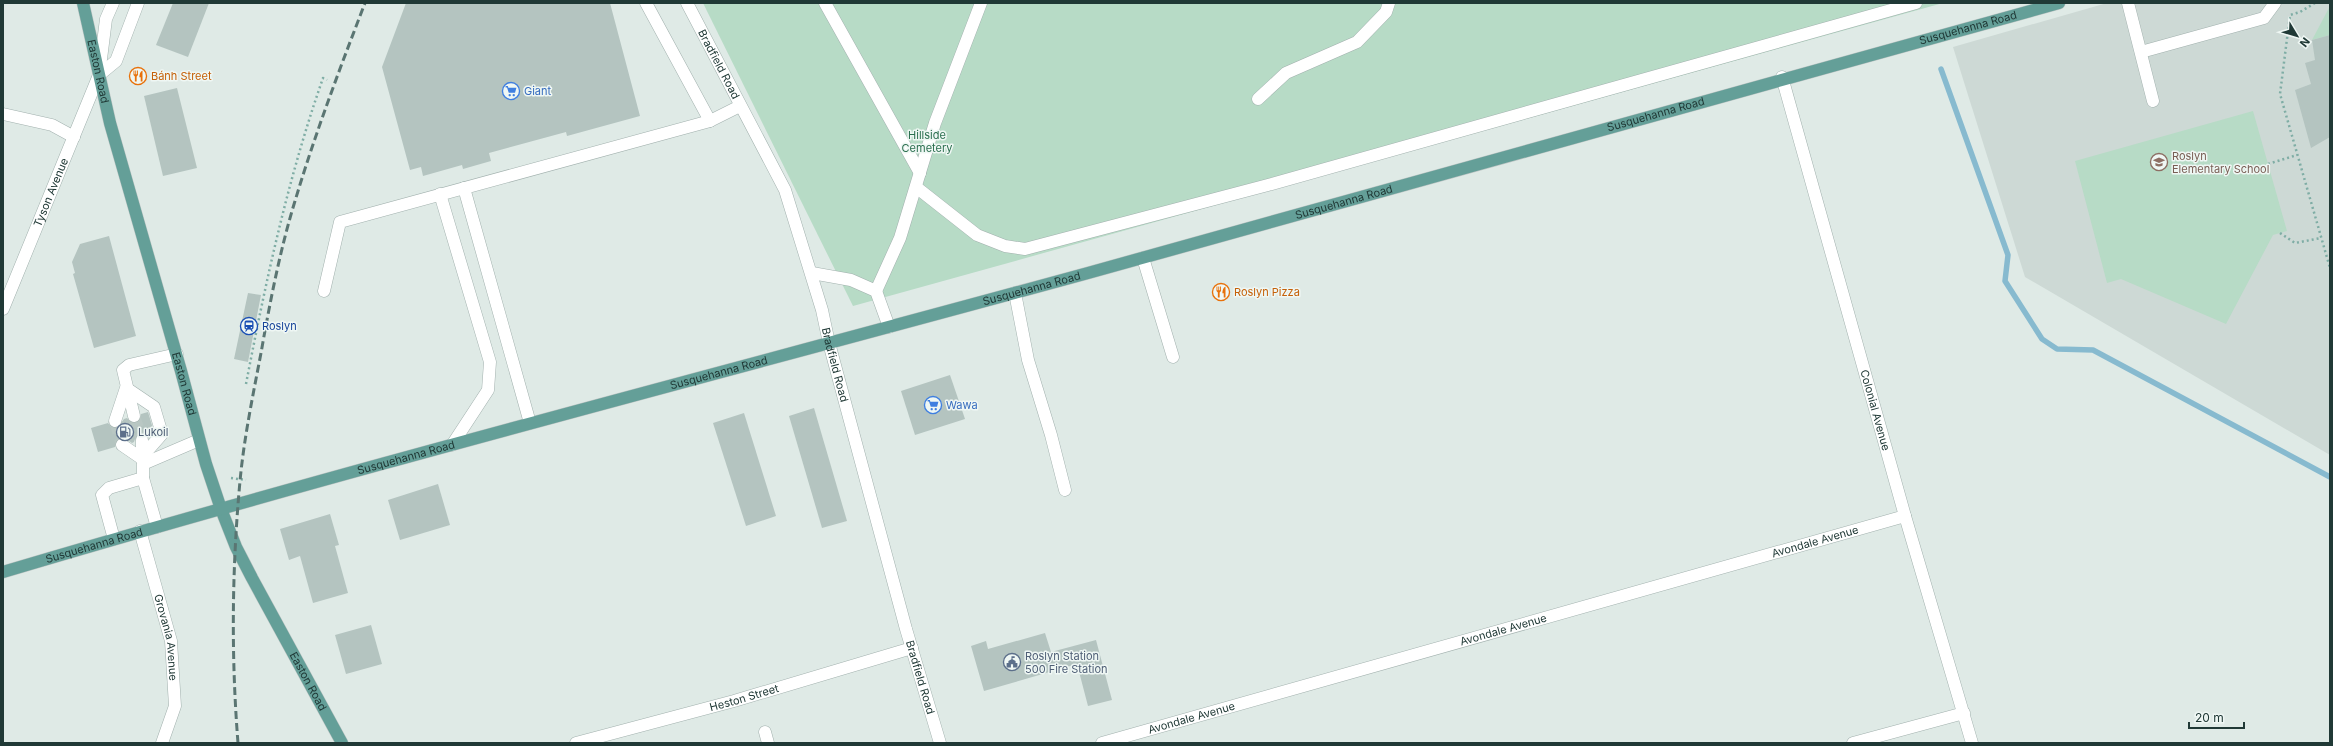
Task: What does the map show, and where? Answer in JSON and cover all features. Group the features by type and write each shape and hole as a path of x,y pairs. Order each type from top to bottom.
{"main road":[{"name":"Easton Road","path":"83,3 110,123 177,354 199,440 221,510 236,547 252,578 342,743"},
{"name":"Susquehanna Road","path":"3,572 140,531 221,510 269,494 1143,258 1782,77 2059,3"}],"street":[{"name":"Tyson Avenue","path":"3,309 99,75 106,20 113,3"},
{"name":"Tyson Avenue","path":"99,75 116,61 138,3"},
{"path":"646,3 710,121"},
{"name":"Bradfield Road","path":"687,3 784,190 812,273 829,343 912,648 940,743"},
{"path":"825,3 920,173"},
{"path":"889,326 876,291 900,238 935,122 981,3"},
{"path":"1258,99 1286,73 1357,42 1386,12 1389,3"},
{"path":"916,187 978,235 1005,246 1025,249 1268,185 1916,3"},
{"path":"2128,3 2153,101"},
{"path":"2140,52 2264,18 2275,3"},
{"name":"Colonial Avenue","path":"1782,77 1905,516 1972,743"},
{"path":"324,291 340,222 710,121 740,106"},
{"path":"3,114 52,125 74,137"},
{"path":"464,188 530,423"},
{"path":"440,194 490,362 488,390 452,444"},
{"path":"1143,258 1173,358"},
{"path":"812,273 851,280 876,291"},
{"path":"1015,293 1028,360 1057,457 1065,490"},
{"path":"134,416 126,388 123,370 129,365 177,354"},
{"path":"115,421 126,388"},
{"path":"126,388 154,407 162,434 142,461"},
{"path":"142,440 143,478 156,527"},
{"path":"142,461 199,440"},
{"path":"122,445 142,461"},
{"path":"114,539 102,496 109,488 143,478"},
{"name":"Avondale Avenue","path":"1102,743 1905,516"},
{"name":"Grovania Avenue","path":"140,531 171,641 175,706 162,743"},
{"name":"Heston Street","path":"576,743 742,698 912,648"},
{"path":"1853,743 1964,713"}],"path":[{"path":"2315,3 2300,12 2290,15 2280,94 2330,268"},
{"path":"246,384 263,296 287,193 323,78 327,80"},
{"path":"2268,164 2297,155"},
{"path":"2280,233 2295,243 2321,238"},
{"path":"231,478 246,480"}],"shaded area":[{"name":"Roslyn Elementary School","path":"2107,3 2330,3 2330,455 2025,277 1953,47"}],"green space":[{"name":"Hillside Cemetery","path":"703,3 1943,3 853,306"},
{"path":"2330,6 2330,35 2312,40"},
{"path":"2253,111 2287,231 2273,235 2226,324 2121,279 2107,283 2075,161"}],"building":[{"path":"173,3 209,3 188,57 156,45"},
{"name":"Giant","path":"406,3 610,3 640,116 567,136 566,132 489,153 491,161 463,169 462,165 423,176 421,167 410,170 382,67"},
{"path":"2330,35 2330,137 2311,148 2295,90 2311,84 2305,63 2315,60 2312,40"},
{"path":"177,88 197,168 163,176 144,96"},
{"path":"109,236 136,336 94,348 73,274 75,273 72,262 80,244"},
{"name":"Roslyn","path":"248,293 261,295 248,362 234,359"},
{"name":"Wawa","path":"950,375 965,419 915,435 901,391"},
{"path":"814,408 847,521 822,528 789,416"},
{"name":"Lukoil","path":"148,412 154,432 149,438 142,433 136,436 134,442 132,443 126,439 119,438 116,441 115,447 98,452 91,428 108,423 112,428 117,428 124,419 127,418 132,423 136,423 141,418 141,414"},
{"path":"744,413 776,516 746,526 713,423"},
{"path":"438,484 450,525 400,540 388,500"},
{"path":"330,514 339,545 335,546 348,593 313,603 300,556 289,560 280,529"},
{"path":"371,625 382,664 346,674 335,635"},
{"path":"1045,633 1051,652 1096,640 1112,700 1088,706 1077,664 984,691 971,646 986,641 988,649"}],"waterway":[{"path":"1941,69 2008,255 2005,281 2042,339 2057,349 2093,350 2330,477"}],"tunnel":[{"path":"134,416 142,440"},
{"path":"115,421 122,445"}],"railway":[{"path":"238,743 233,644 235,546 240,481 249,417 272,295 290,220 319,126 365,3"}],"place":[{"name":"Bánh Street","path":"138,76"},
{"name":"Giant","path":"511,91"},
{"name":"Roslyn Elementary School","path":"2159,162"},
{"name":"Roslyn Pizza","path":"1221,292"},
{"name":"Roslyn","path":"249,326"},
{"name":"Wawa","path":"933,405"},
{"name":"Lukoil","path":"125,432"},
{"name":"Roslyn Station 500 Fire Station","path":"1012,662"}]}
